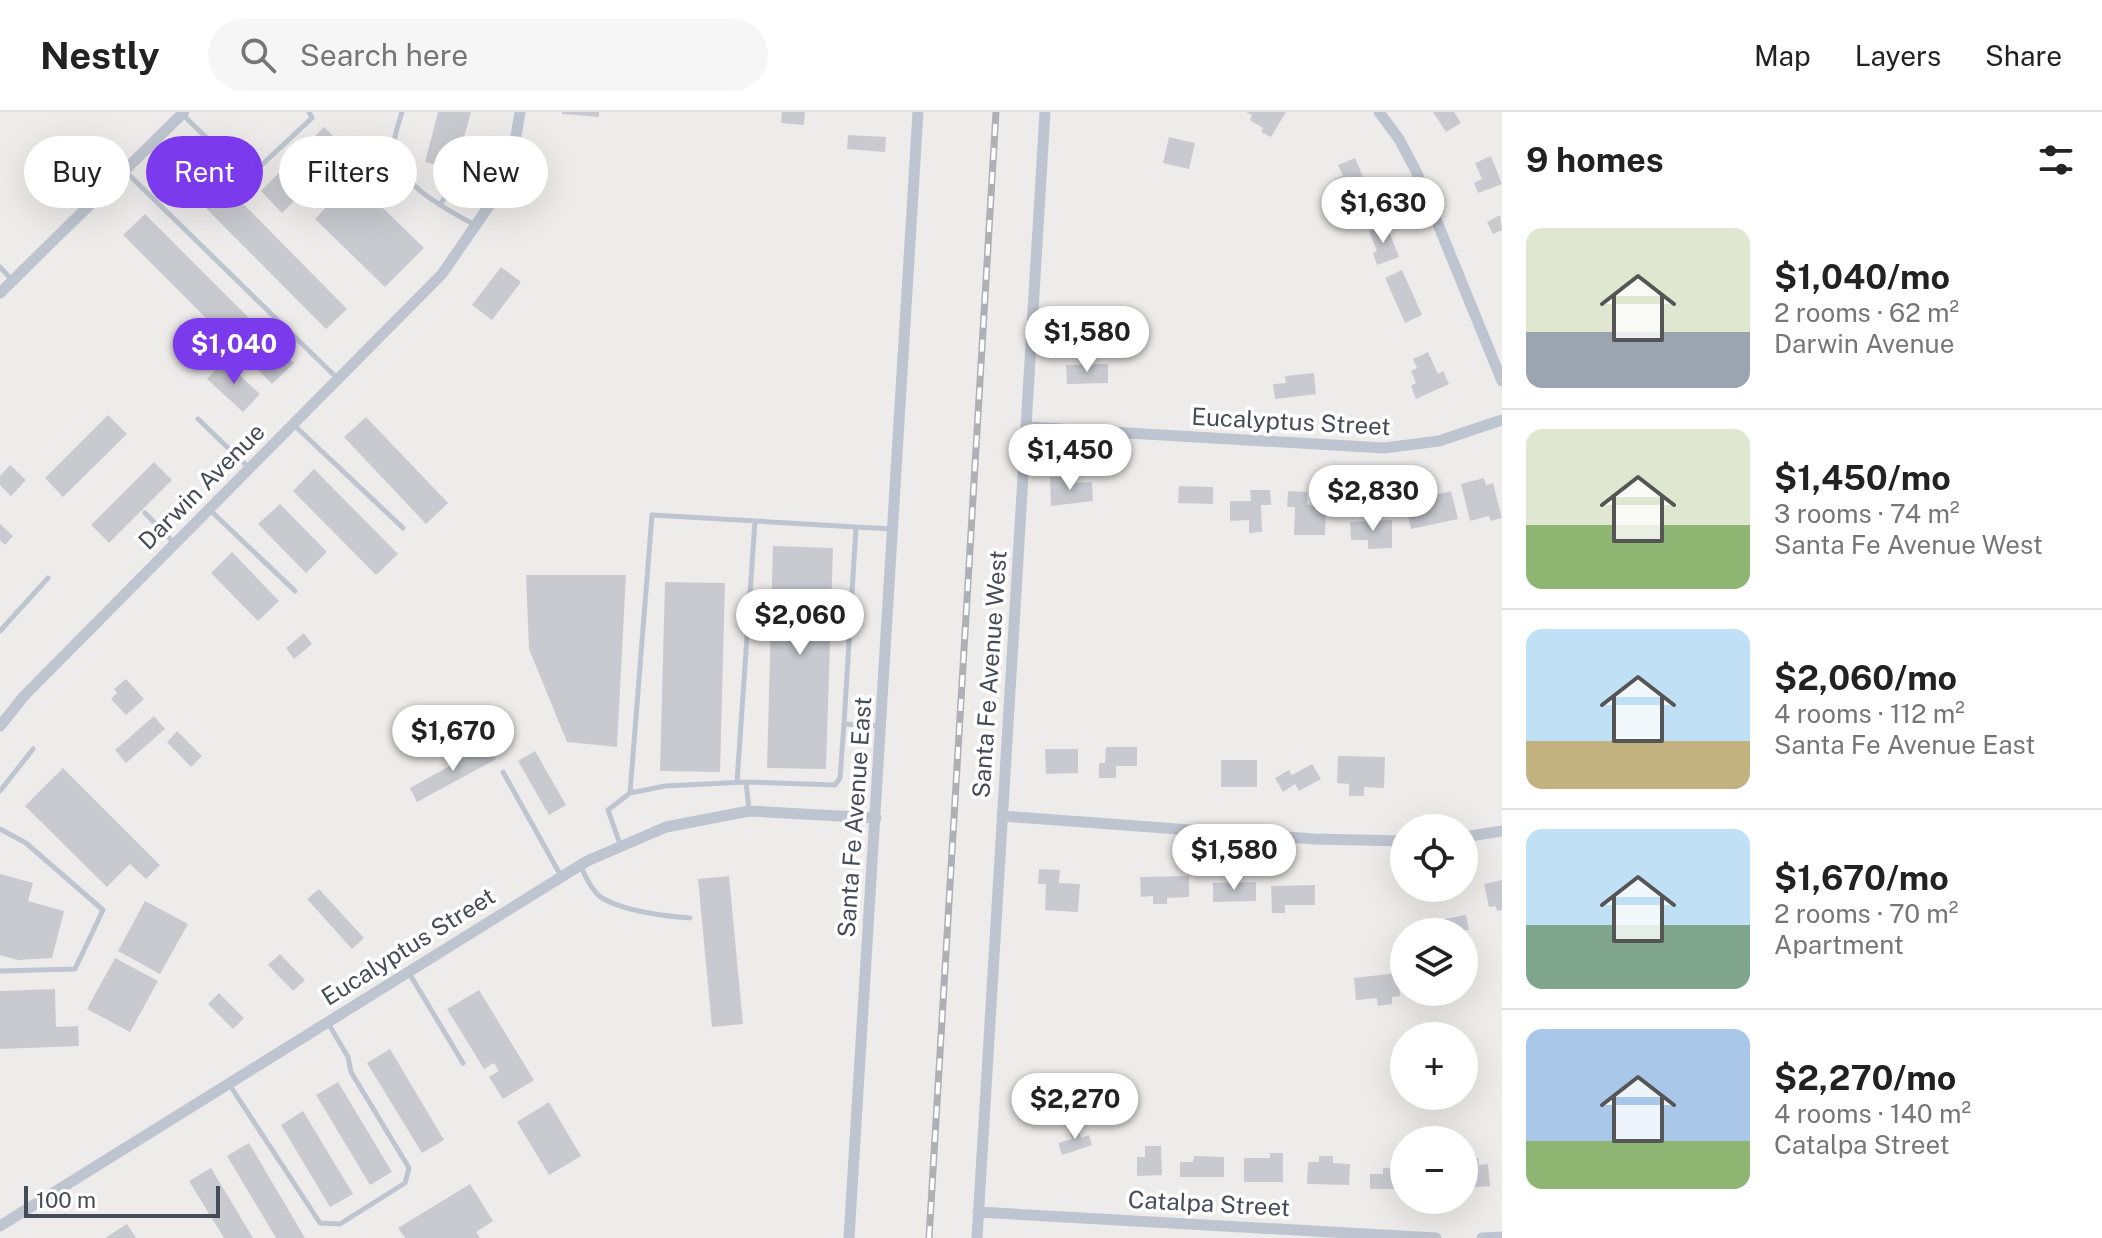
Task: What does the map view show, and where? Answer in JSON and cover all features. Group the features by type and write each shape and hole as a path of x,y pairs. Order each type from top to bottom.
{"street":[{"name":"Darwin Avenue","path":"516,136 520,112"},
{"name":"Santa Fe Avenue East","path":"849,1238 918,112"},
{"name":"Santa Fe Avenue West","path":"977,1238 1045,112"},
{"path":"1379,112 1399,139 1417,173 1502,381"},
{"path":"130,165 183,113"},
{"path":"0,293 86,208"},
{"name":"Darwin Avenue","path":"0,726 24,696 442,274 488,208"},
{"name":"Eucalyptus Street","path":"1026,427 1384,448 1439,441 1502,420"},
{"name":"Eucalyptus Street","path":"0,1226 580,866 666,827 749,811 876,818"},
{"path":"1002,816 1314,839 1390,841"},
{"path":"1478,835 1502,831"},
{"name":"Catalpa Street","path":"978,1212 1436,1238"},
{"path":"1482,1238 1502,1237"}],"lane":[{"path":"183,113 246,176 255,174 312,118 309,112"},
{"path":"402,112 393,145 397,161 419,191 433,200"},
{"path":"130,175 338,379"},
{"path":"445,208 476,225"},
{"path":"0,267 13,280"},
{"path":"198,419 249,468"},
{"path":"293,425 403,528"},
{"path":"209,509 295,591"},
{"path":"145,513 175,544"},
{"path":"630,793 652,515 893,529"},
{"path":"737,782 755,521"},
{"path":"621,847 608,810 630,793 665,786 737,782 835,785 840,778 856,527"},
{"path":"0,631 48,578"},
{"path":"844,724 882,726"},
{"path":"0,791 33,749"},
{"path":"503,772 561,877"},
{"path":"746,782 749,811"},
{"path":"0,829 26,843 103,910 75,969 0,971"},
{"path":"580,866 594,891 603,898 645,911 690,918"},
{"path":"409,972 463,1063"},
{"path":"229,1084 320,1223 340,1224 405,1183 409,1168 351,1072 348,1057 328,1022"}],"building":[{"path":"438,112 471,112 464,136 433,136 433,164 425,162"},
{"path":"599,112 599,117 562,114"},
{"path":"782,112 805,112 804,125 781,123"},
{"path":"1246,112 1286,112 1271,137 1261,132 1263,128 1250,120 1252,115"},
{"path":"1433,112 1454,112 1461,123 1446,132"},
{"path":"324,127 333,136 315,136"},
{"path":"848,135 886,137 885,152 847,149"},
{"path":"1169,137 1195,143 1189,169 1163,163"},
{"path":"1491,156 1502,184 1478,193 1474,183 1482,179 1475,163"},
{"path":"1355,158 1371,196 1354,203 1348,190 1341,193 1335,179 1343,176 1338,165"},
{"path":"279,173 279,208 287,208 282,213 263,193 263,189"},
{"path":"206,208 247,208 347,309 326,329"},
{"path":"325,208 383,208 424,248 385,287 315,219"},
{"path":"145,214 294,363 272,384 123,235"},
{"path":"1500,215 1502,230 1493,234 1487,222"},
{"path":"1386,224 1399,257 1377,265 1373,253 1377,251 1369,231"},
{"path":"501,267 521,282 492,320 472,305"},
{"path":"1402,270 1422,315 1405,323 1385,278"},
{"path":"1428,352 1438,374 1443,371 1449,384 1416,399 1411,386 1416,383 1411,371 1417,368 1413,359"},
{"path":"224,361 260,394 243,412 207,379"},
{"path":"1108,364 1108,383 1067,384 1066,365"},
{"path":"1314,373 1316,394 1275,399 1273,384 1286,383 1285,376"},
{"path":"108,415 127,434 63,497 45,478"},
{"path":"366,417 448,503 426,524 344,437"},
{"path":"154,462 172,480 109,543 91,525"},
{"path":"10,465 26,480 11,496 0,485 0,476"},
{"path":"314,469 398,554 376,575 293,491"},
{"path":"1050,477 1065,477 1065,483 1092,482 1093,501 1051,506"},
{"path":"1484,478 1486,485 1493,483 1502,518 1490,521 1489,516 1470,521 1461,484"},
{"path":"1179,486 1213,487 1213,504 1178,503"},
{"path":"1250,490 1270,490 1271,505 1261,505 1262,532 1249,533 1249,520 1230,521 1230,501 1251,501"},
{"path":"1288,491 1307,492 1307,505 1326,506 1325,535 1294,535 1295,507 1287,507"},
{"path":"1451,491 1458,519 1411,529 1405,502"},
{"path":"280,504 327,552 306,573 258,524"},
{"path":"1392,520 1392,548 1368,549 1368,540 1351,540 1350,522"},
{"path":"0,524 13,536 5,545 0,540"},
{"path":"773,546 833,548 826,769 767,768"},
{"path":"232,552 279,601 258,621 211,573"},
{"path":"526,575 626,575 617,747 567,742 529,649"},
{"path":"665,582 725,583 720,772 660,771"},
{"path":"304,633 312,644 294,659 286,648"},
{"path":"126,679 144,699 126,715 111,699 117,693 114,689"},
{"path":"154,716 165,729 126,763 115,750"},
{"path":"177,731 202,756 191,767 167,742"},
{"path":"488,745 496,759 417,802 410,788"},
{"path":"1106,747 1137,747 1137,766 1116,766 1116,778 1099,778 1099,763 1105,763"},
{"path":"1045,749 1078,749 1078,773 1046,774"},
{"path":"535,751 566,805 549,815 518,761"},
{"path":"1338,756 1385,757 1384,788 1364,787 1364,796 1349,796 1349,784 1337,783"},
{"path":"1221,760 1257,760 1257,787 1221,787"},
{"path":"1312,764 1321,779 1299,791 1295,784 1283,792 1275,778 1289,770 1292,775"},
{"path":"63,768 160,865 146,879 130,864 107,887 25,806"},
{"path":"1039,869 1060,870 1059,883 1080,884 1078,912 1045,910 1046,884 1038,884"},
{"path":"0,874 33,883 28,901 64,911 52,958 18,960 0,955"},
{"path":"729,876 743,1024 712,1027 698,879"},
{"path":"1189,876 1189,897 1167,898 1167,904 1153,904 1153,896 1141,897 1140,877"},
{"path":"1502,880 1502,910 1497,911 1496,906 1489,907 1484,884"},
{"path":"1256,882 1256,901 1213,902 1213,883"},
{"path":"1315,885 1315,905 1285,905 1285,913 1272,913 1271,886"},
{"path":"319,889 364,938 352,949 307,899"},
{"path":"145,901 188,924 160,974 118,951"},
{"path":"280,954 305,980 293,991 268,965"},
{"path":"115,958 158,981 130,1032 87,1009"},
{"path":"1390,974 1390,1004 1378,1006 1377,998 1356,1000 1354,978"},
{"path":"55,989 56,1027 78,1026 79,1046 0,1049 0,991"},
{"path":"479,990 534,1080 503,1099 489,1077 499,1071 494,1063 484,1069 447,1009"},
{"path":"219,993 244,1018 233,1029 208,1004"},
{"path":"390,1049 444,1140 422,1153 367,1063"},
{"path":"338,1082 392,1172 370,1185 316,1095"},
{"path":"549,1102 581,1156 549,1175 517,1122"},
{"path":"303,1111 353,1194 330,1207 281,1125"},
{"path":"1077,1124 1081,1138 1089,1135 1092,1145 1062,1155 1058,1143 1072,1139 1068,1127"},
{"path":"249,1143 305,1238 276,1238 227,1156"},
{"path":"1145,1146 1161,1146 1162,1175 1137,1176 1137,1157 1145,1157"},
{"path":"1270,1153 1283,1153 1283,1182 1244,1182 1244,1158 1270,1158"},
{"path":"1194,1156 1224,1157 1224,1177 1180,1177 1180,1162 1193,1162"},
{"path":"1319,1156 1333,1156 1333,1163 1350,1164 1349,1185 1307,1184 1308,1162 1319,1162"},
{"path":"1478,1158 1479,1165 1488,1164 1490,1186 1478,1187"},
{"path":"211,1168 253,1238 224,1238 189,1181"},
{"path":"1383,1168 1390,1168 1390,1189 1370,1189 1370,1174 1383,1174"},
{"path":"470,1184 493,1221 476,1232 480,1238 405,1238 398,1228"},
{"path":"127,1224 136,1238 105,1238"}],"railway":[{"path":"929,1238 996,112"}]}
